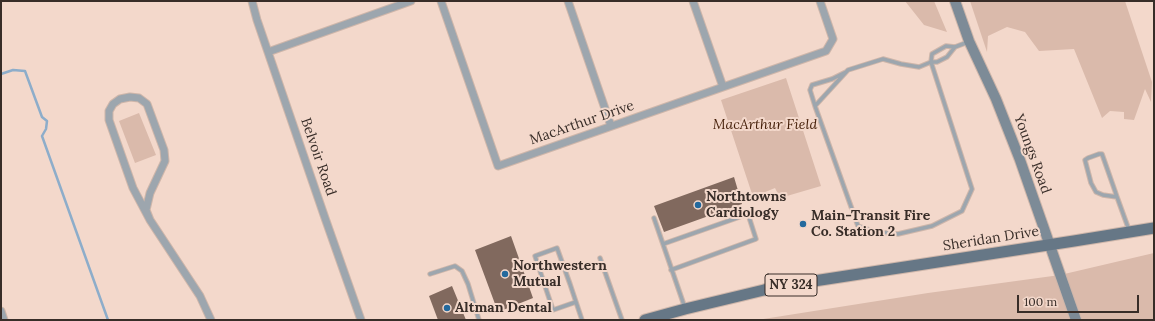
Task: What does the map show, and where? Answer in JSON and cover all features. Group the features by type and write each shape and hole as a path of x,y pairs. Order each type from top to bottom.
{"main road":[{"name":"Sheridan Drive","path":"645,320 764,290 802,283 1154,228"}],"street":[{"name":"Belvoir Road","path":"252,1 257,20 361,320"},
{"path":"268,52 411,1"},
{"name":"MacArthur Drive","path":"441,1 498,166 826,51 833,39 820,1"},
{"path":"568,1 611,126"},
{"path":"693,1 723,87"},
{"name":"Youngs Road","path":"955,1 969,41 996,99 1076,320"},
{"path":"150,220 146,210 150,193 165,161 164,150 147,104 139,98 130,96 120,99 114,104 109,111 109,120 133,188 150,220 200,296 211,320"},
{"path":"1,311 4,320"}],"lane":[{"path":"955,47 946,46 932,54 931,62 972,189 962,211 932,226 898,234 876,232 858,226 815,106 810,90 812,85 832,79 848,70 884,59 919,67 931,62 938,62 947,57 955,47 969,41"},
{"path":"815,106 848,70"},
{"path":"1116,197 1103,195 1096,192 1091,183 1085,160 1102,154 1116,197 1130,232"},
{"path":"663,244 748,214 756,239 671,270"},
{"path":"654,218 685,309"},
{"path":"576,302 553,310 535,256 557,248 576,302 582,320"},
{"path":"600,258 622,320"},
{"path":"430,274 455,266 462,271 468,284 479,320"}],"green space":[{"path":"905,1 934,1 947,32 924,25"},
{"path":"970,1 1125,1 1152,82 1151,102 1145,89 1134,120 1124,119 1124,112 1110,111 1102,118 1074,49 1039,51 1025,32 1007,27 988,36 987,52"},
{"name":"MacArthur Field","path":"786,78 821,186 780,198 775,188 753,197 721,100"},
{"path":"139,113 156,155 135,163 119,121"},
{"path":"1154,253 1154,320 757,320 928,293 1060,275"}],"building":[{"name":"Northtowns Cardiology","path":"734,177 742,204 664,232 654,206"},
{"name":"Northwestern Mutual","path":"511,236 533,298 498,312 475,250"},
{"name":"Altman Dental","path":"452,286 466,320 438,320 429,296"}],"waterway":[{"path":"1,74 13,70 25,71 42,117 47,121 46,129 42,136 108,320"}],"place":[{"name":"Northtowns Cardiology","path":"698,205"},
{"name":"Main-Transit Fire Co. Station 2","path":"803,224"},
{"name":"Northwestern Mutual","path":"505,274"},
{"name":"Altman Dental","path":"447,308"}]}
